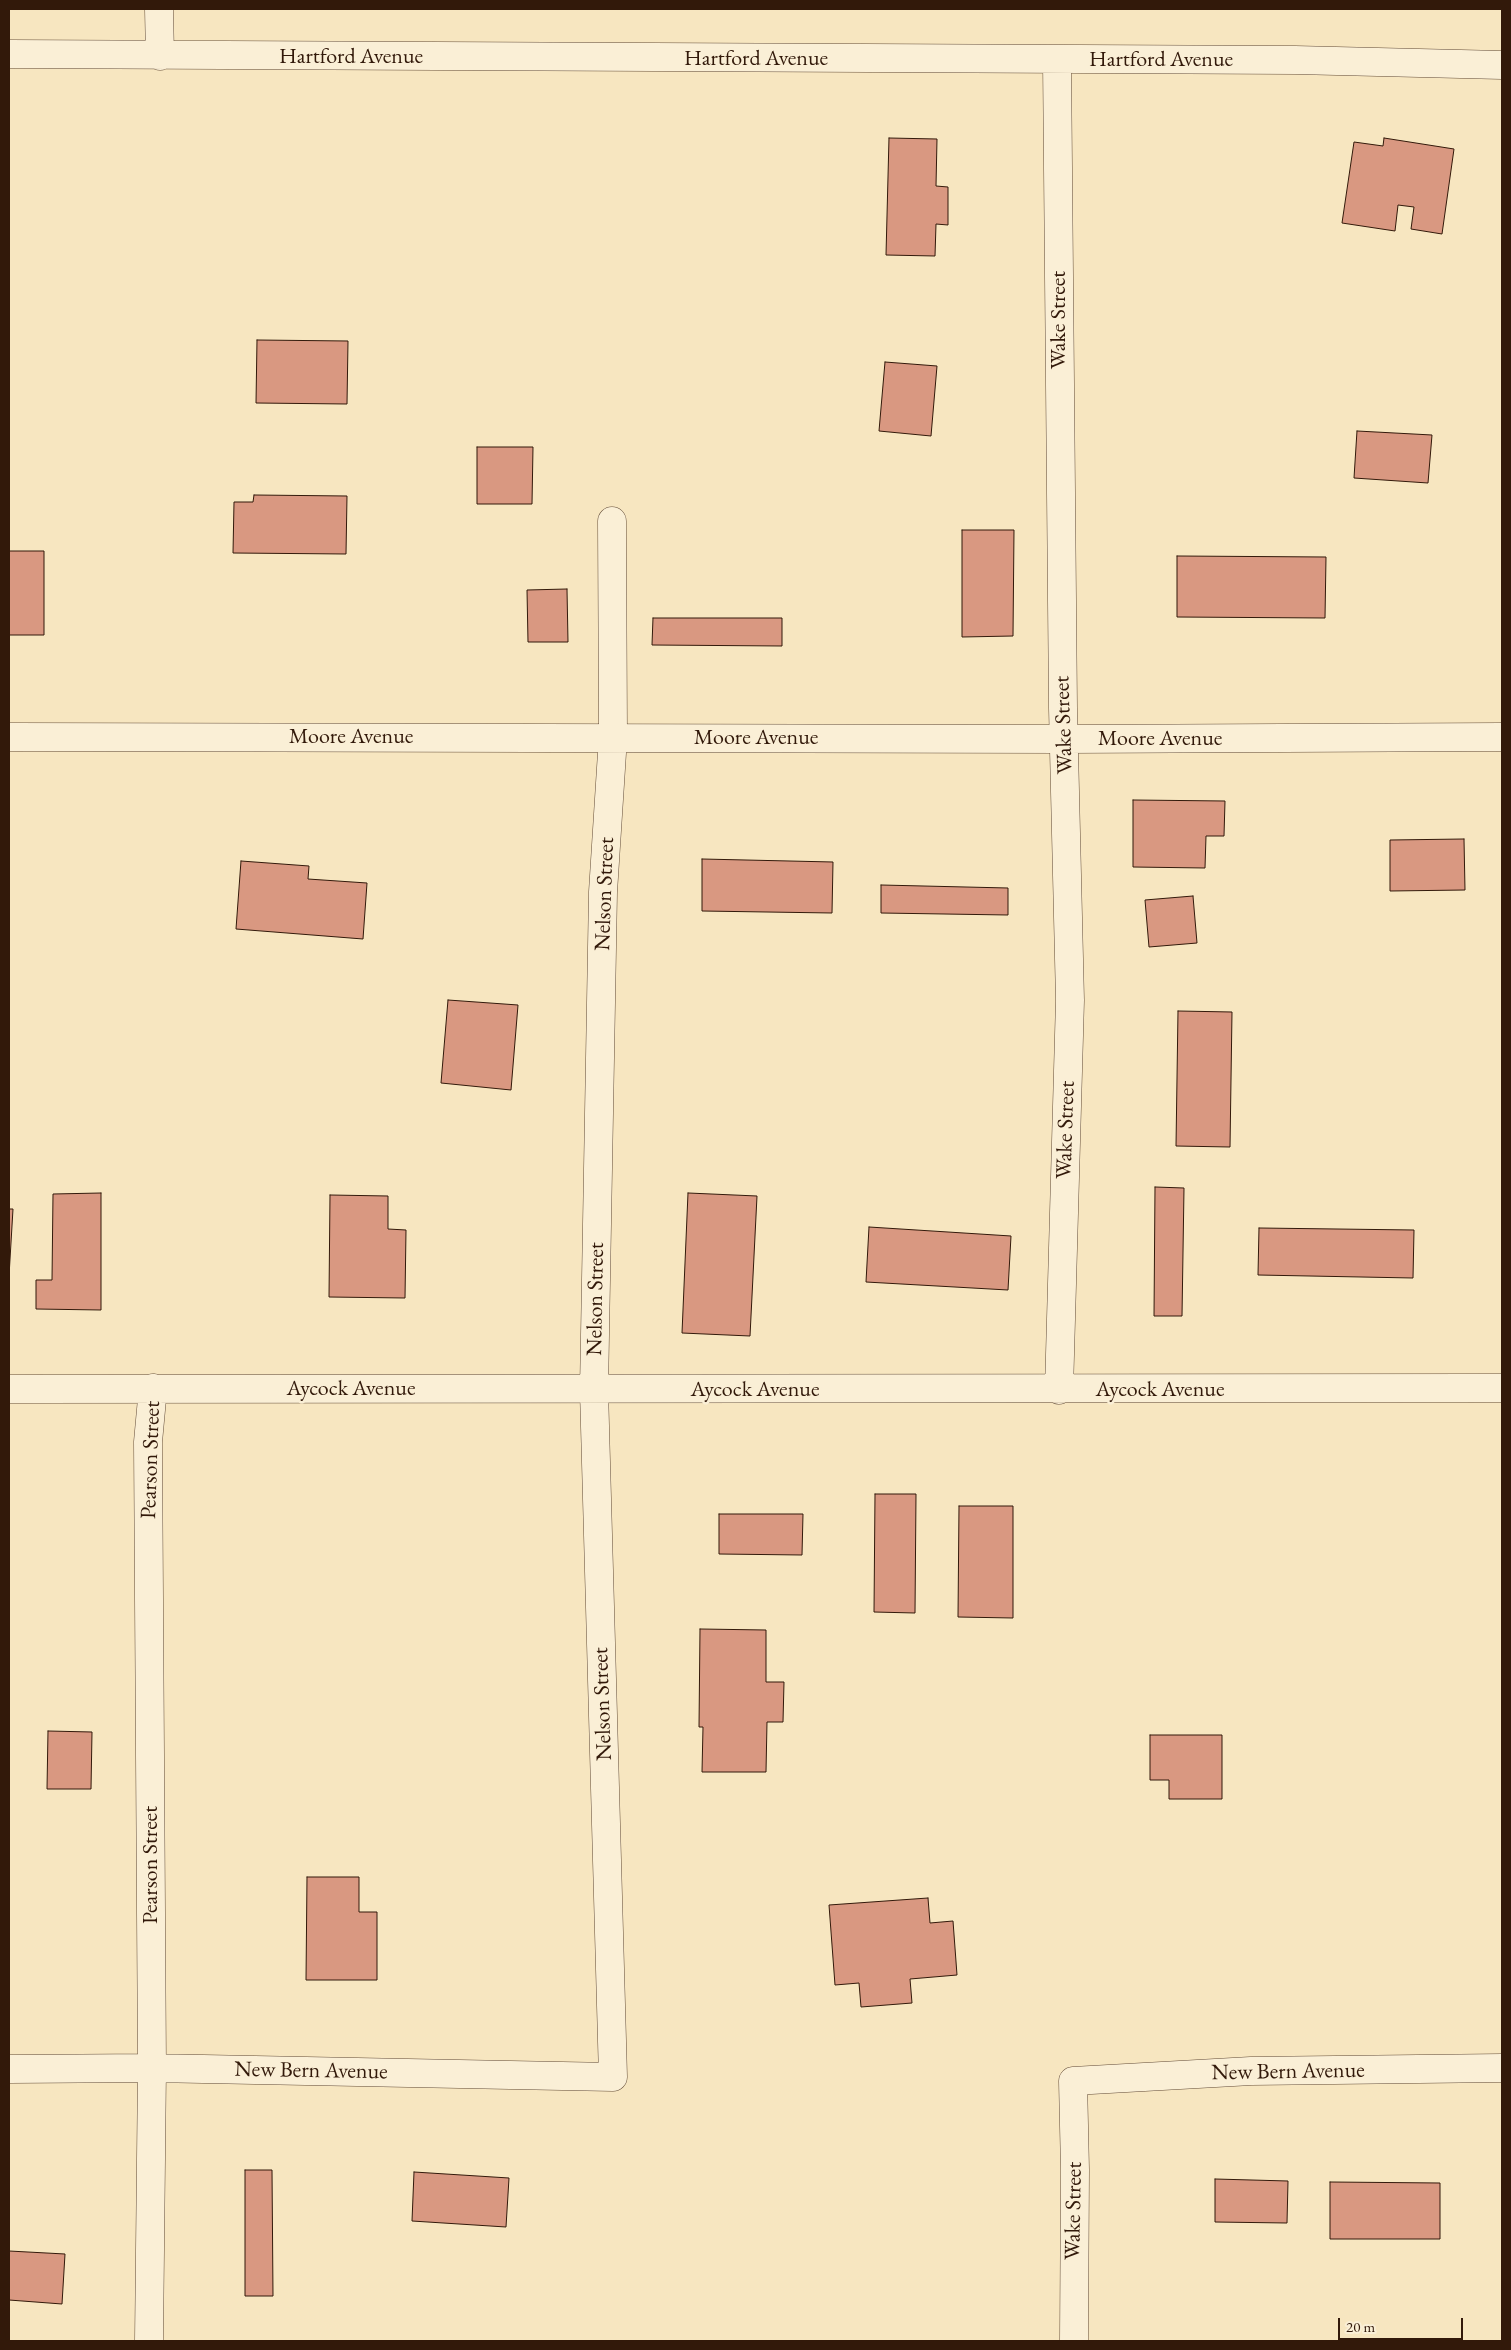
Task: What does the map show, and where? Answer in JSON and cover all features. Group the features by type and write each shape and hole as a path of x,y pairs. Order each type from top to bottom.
{"street":[{"path":"159,9 160,56"},
{"name":"Hartford Avenue","path":"9,54 1295,60 1502,65"},
{"name":"Wake Street","path":"1057,60 1062,688 1065,739 1070,1000 1059,1390"},
{"name":"Nelson Street","path":"612,521 613,737 603,892 594,1390 613,2077"},
{"name":"Moore Avenue","path":"9,737 1065,739 1502,737"},
{"name":"Pearson Street","path":"149,2341 152,2068 148,1442 153,1388"},
{"name":"Aycock Avenue","path":"9,1389 1059,1390 1502,1388"},
{"name":"New Bern Avenue","path":"9,2069 152,2068 613,2077"},
{"name":"New Bern Avenue","path":"1073,2081 1251,2071 1502,2068"},
{"name":"Wake Street","path":"1073,2081 1075,2170 1074,2341"}],"building":[{"path":"889,138 937,139 936,186 948,187 948,225 936,224 935,256 886,255"},
{"path":"1384,138 1454,149 1442,234 1411,229 1414,207 1398,205 1395,231 1342,223 1354,142 1383,146"},
{"path":"257,340 348,341 347,404 256,403"},
{"path":"885,362 937,366 931,436 879,431"},
{"path":"1357,431 1432,435 1428,483 1354,478"},
{"path":"477,447 533,447 532,504 477,504"},
{"path":"254,495 347,496 346,554 233,553 234,502 253,502"},
{"path":"962,530 1014,530 1013,636 962,637"},
{"path":"9,551 44,551 44,635 9,635"},
{"path":"1177,556 1326,557 1325,618 1177,617"},
{"path":"567,589 568,642 528,642 527,590"},
{"path":"653,618 782,618 782,646 652,645"},
{"path":"1133,800 1225,801 1224,836 1206,836 1205,868 1133,867"},
{"path":"1464,839 1465,890 1390,891 1390,840"},
{"path":"702,859 833,862 832,913 702,911"},
{"path":"241,861 309,866 308,879 367,883 363,939 236,929"},
{"path":"881,885 1008,888 1008,915 881,913"},
{"path":"1193,896 1197,943 1149,947 1145,900"},
{"path":"448,1000 518,1005 511,1090 441,1083"},
{"path":"1178,1011 1232,1012 1230,1147 1176,1146"},
{"path":"1155,1187 1184,1188 1182,1316 1154,1316"},
{"path":"101,1193 101,1310 36,1309 36,1280 52,1280 53,1194"},
{"path":"688,1193 757,1196 750,1336 682,1333"},
{"path":"330,1195 388,1196 388,1229 406,1230 405,1298 329,1297"},
{"path":"9,1209 13,1209 9,1276"},
{"path":"869,1227 1011,1236 1008,1290 866,1282"},
{"path":"1259,1228 1414,1230 1413,1278 1258,1275"},
{"path":"875,1494 916,1494 915,1613 874,1612"},
{"path":"959,1506 1013,1506 1013,1618 958,1617"},
{"path":"719,1514 803,1514 802,1555 719,1554"},
{"path":"700,1629 766,1630 766,1682 784,1682 783,1722 767,1722 766,1772 702,1772 703,1727 699,1727"},
{"path":"48,1731 92,1732 91,1789 47,1789"},
{"path":"1150,1735 1222,1735 1222,1799 1169,1799 1169,1780 1150,1780"},
{"path":"307,1877 359,1877 359,1912 377,1912 377,1980 306,1980"},
{"path":"928,1898 930,1923 953,1921 957,1975 910,1979 912,2003 861,2007 859,1983 835,1985 829,1905"},
{"path":"245,2170 272,2170 273,2296 245,2296"},
{"path":"414,2172 509,2178 506,2227 412,2221"},
{"path":"1215,2179 1288,2181 1287,2223 1215,2222"},
{"path":"1330,2182 1440,2183 1440,2239 1330,2239"},
{"path":"9,2251 65,2254 62,2304 9,2300"}]}
